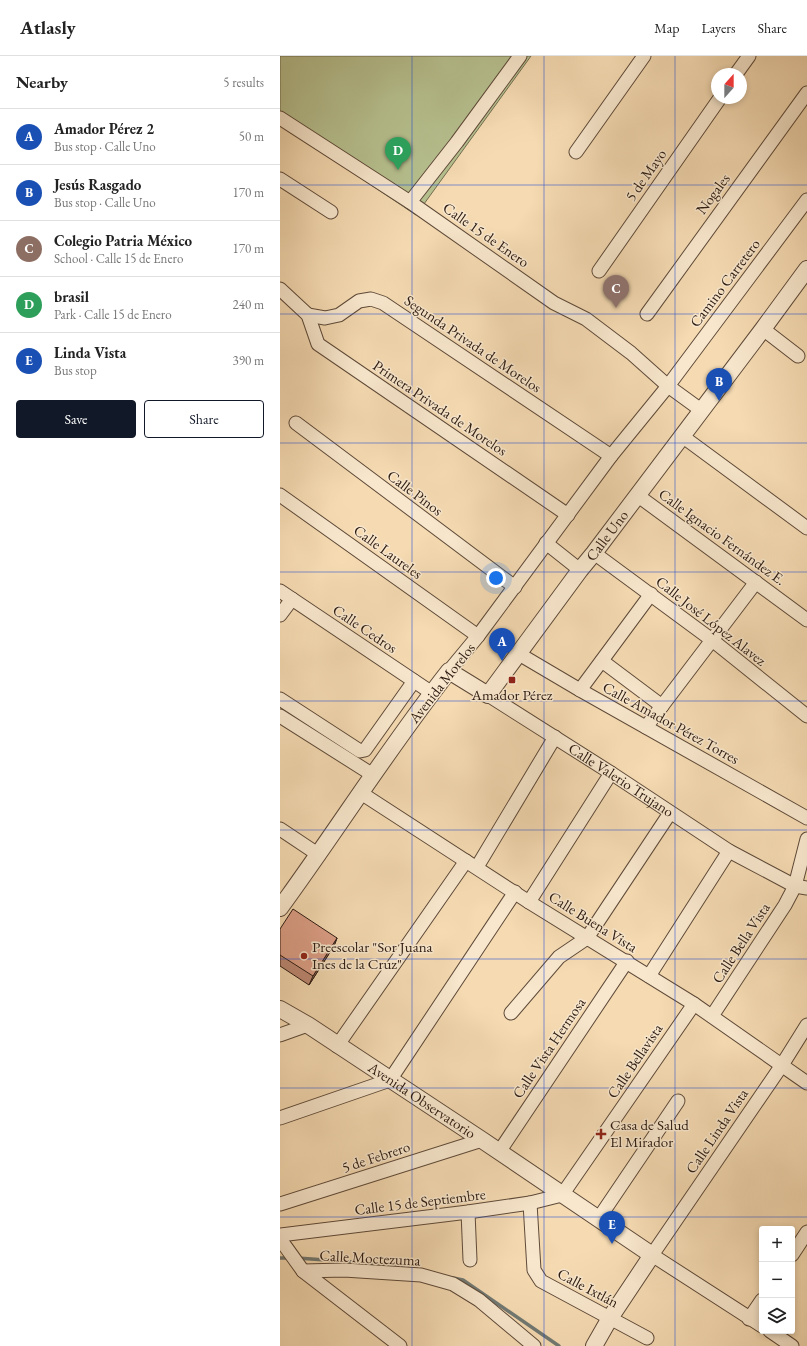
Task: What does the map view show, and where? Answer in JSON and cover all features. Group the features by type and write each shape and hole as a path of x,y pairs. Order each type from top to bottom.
{"street":[{"path":"410,202 457,142 520,56"},
{"path":"576,152 644,56"},
{"path":"740,68 749,56"},
{"name":"Nogales","path":"647,314 807,93"},
{"name":"5 de Mayo","path":"599,271 716,104"},
{"name":"Calle 15 de Enero","path":"280,118 410,202 554,302 586,319 631,353 668,386 701,410"},
{"path":"280,179 331,212"},
{"name":"Camino Carretero","path":"668,386 807,200"},
{"name":"Calle Uno","path":"488,695 580,570 807,270"},
{"path":"280,289 308,316"},
{"name":"Segunda Privada de Morelos","path":"308,316 325,318 339,315 359,301 371,299 383,303 611,456"},
{"name":"Primera Privada de Morelos","path":"308,316 318,344 568,515"},
{"path":"763,329 798,356"},
{"name":"Avenida Morelos","path":"280,908 449,670 478,636 611,456 668,386"},
{"name":"Calle Pinos","path":"296,423 515,587"},
{"path":"682,436 807,528"},
{"name":"Calle Laureles","path":"280,495 478,636"},
{"name":"Calle Ignacio Fernández E.","path":"638,495 807,620"},
{"path":"546,543 580,570"},
{"name":"Calle José López Alavez","path":"594,553 712,640 807,716"},
{"path":"646,727 756,582"},
{"name":"Calle Cedros","path":"280,592 432,693"},
{"path":"580,690 651,594"},
{"path":"280,616 292,599"},
{"name":"Calle Amador Pérez Torres","path":"519,654 807,818"},
{"path":"602,661 662,706"},
{"name":"Calle Valerio Trujano","path":"449,670 612,773 729,851 801,887"},
{"path":"280,698 360,751 365,750 414,681"},
{"path":"280,716 373,775"},
{"path":"337,1046 471,864 555,737"},
{"path":"529,902 612,773"},
{"name":"Calle Buena Vista","path":"361,792 529,902 627,961 694,1004 807,1083"},
{"path":"511,1013 559,957 588,938 670,813"},
{"path":"280,829 319,855"},
{"name":"Calle Bella Vista","path":"712,1016 785,905 801,887 807,839"},
{"path":"649,976 729,851"},
{"path":"280,1118 390,1080 515,892"},
{"name":"Calle Vista Hermosa","path":"499,1152 627,961"},
{"name":"Calle Bellavista","path":"562,1195 694,1004"},
{"name":"Avenida Observatorio","path":"280,1009 308,1025 337,1046 482,1140 652,1255"},
{"path":"280,1035 308,1025"},
{"name":"Calle Linda Vista","path":"652,1255 782,1065 807,1025"},
{"path":"599,1218 678,1101"},
{"name":"5 de Febrero","path":"280,1204 482,1140"},
{"name":"Calle 15 de Septiembre","path":"281,1240 530,1203 562,1195"},
{"name":"Calle Ixtlán","path":"530,1203 534,1270 541,1281 647,1338"},
{"path":"468,1212 470,1260"},
{"path":"795,1250 807,1232"},
{"path":"281,1240 303,1271 400,1346"},
{"path":"594,1346 610,1318 652,1255 759,1324"},
{"name":"Calle Moctezuma","path":"303,1271 344,1270 421,1274 453,1284 479,1300 534,1346"},
{"path":"750,1318 759,1304"},
{"path":"774,1334 792,1346"}],"green space":[{"path":"280,56 531,56 416,215 280,124"}],"building":[{"name":"Preescolar \"Sor Juana Ines de la Cruz\"","path":"293,909 337,938 313,976 280,955 280,929"}],"waterway":[{"path":"280,1258 289,1258"},
{"path":"297,1258 397,1265 414,1269"},
{"path":"453,1278 463,1280 559,1346"}],"place":[{"name":"brasil","path":"398,170"},
{"name":"Colegio Patria México","path":"616,308"},
{"name":"Jesús Rasgado","path":"719,401"},
{"name":"Amador Pérez 2","path":"502,661"},
{"name":"Amador Pérez","path":"512,680"},
{"name":"Preescolar \"Sor Juana Ines de la Cruz\"","path":"304,956"},
{"name":"Casa de Salud El Mirador","path":"601,1134"},
{"name":"Linda Vista","path":"612,1244"}]}
